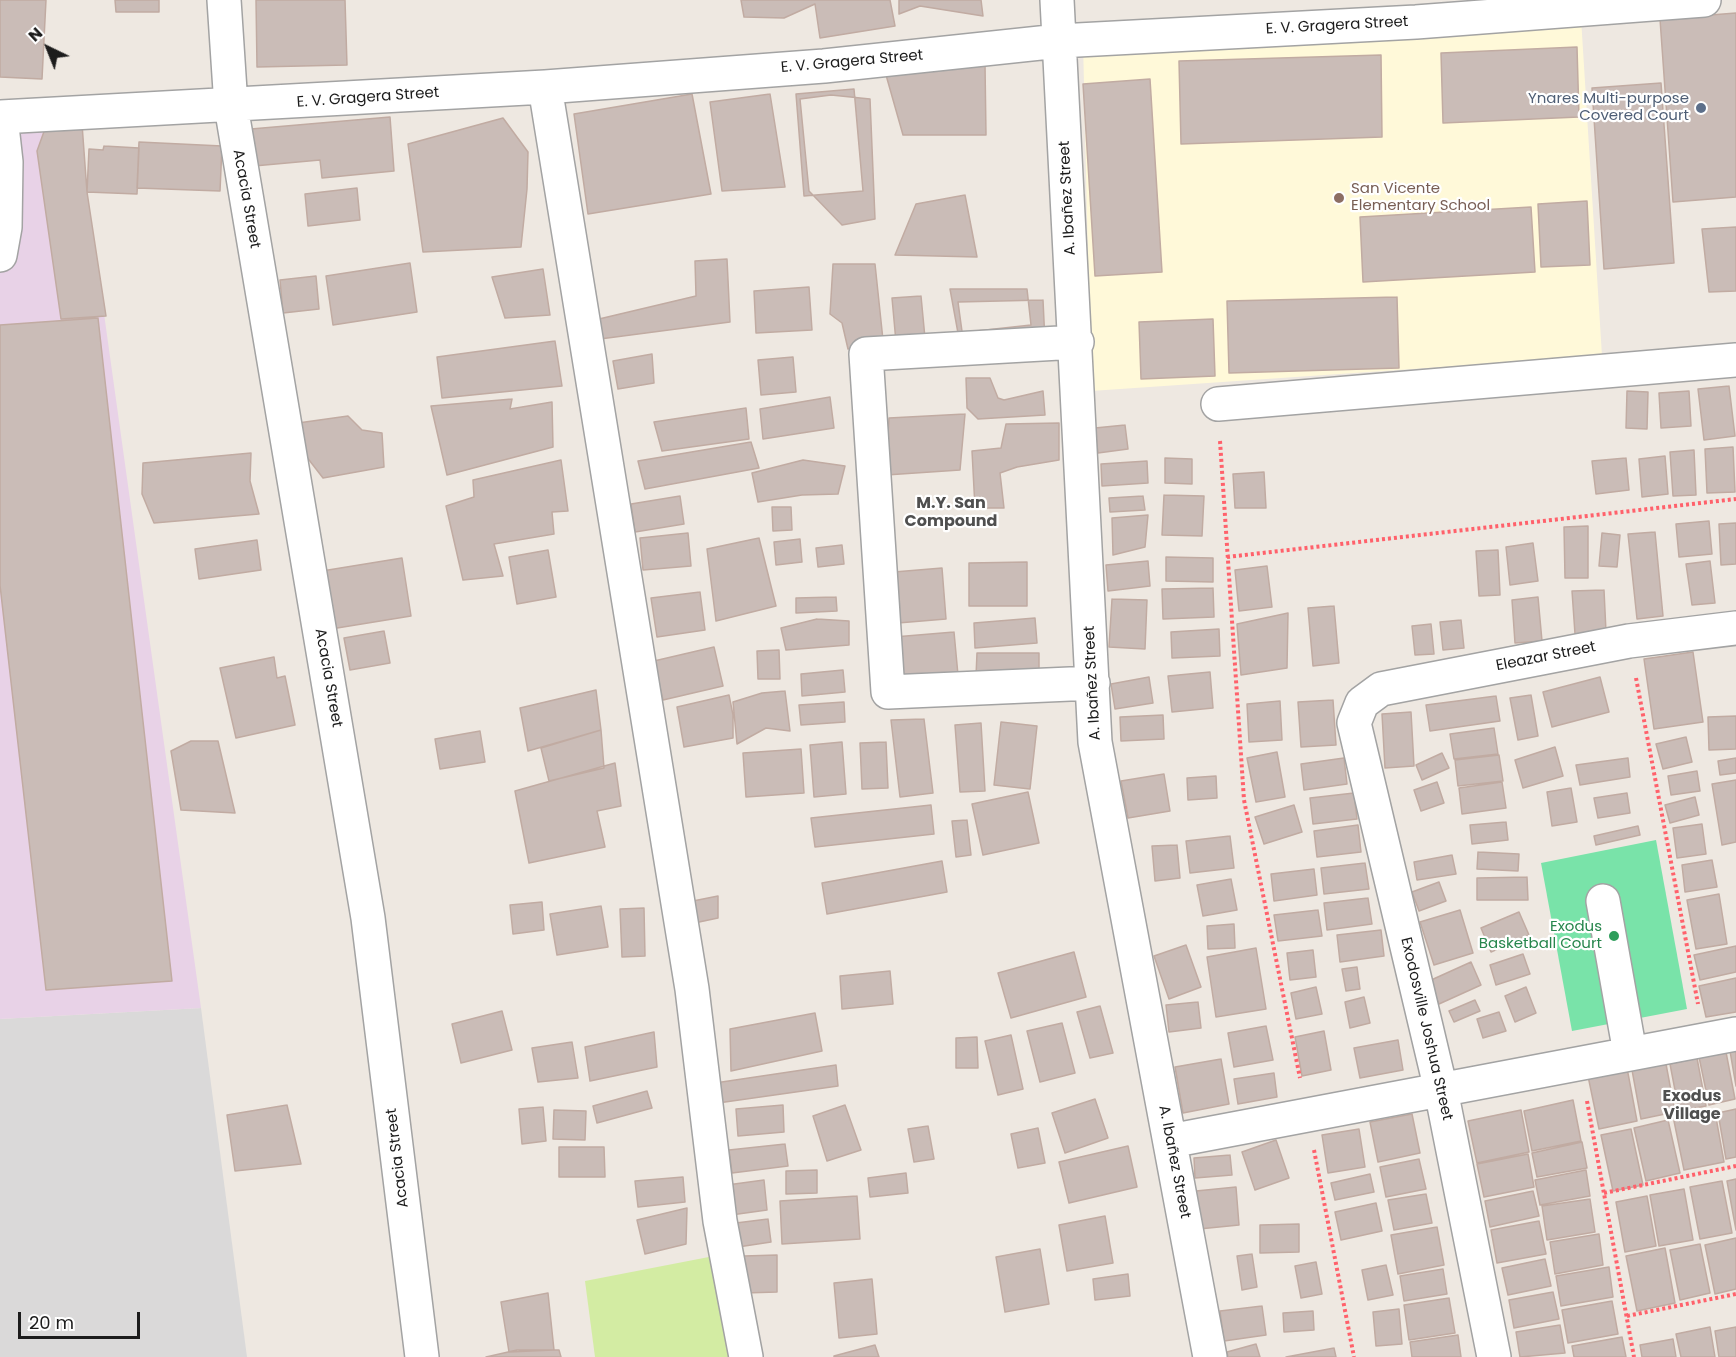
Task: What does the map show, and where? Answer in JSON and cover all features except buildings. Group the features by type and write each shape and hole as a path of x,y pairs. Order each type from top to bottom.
{"street":[{"name":"Acacia Street","path":"224,0 231,106 368,918 422,1357"},
{"name":"A. Ibañez Street","path":"1057,0 1077,342 1095,742 1210,1357"},
{"name":"E. V. Gragera Street","path":"0,117 545,87 824,66 1059,41 1415,11 1704,0"},
{"path":"545,87 692,989 720,1221 746,1357"},
{"path":"0,117 6,162 5,227 0,255"},
{"path":"1077,342 866,354 888,693 1093,683"},
{"path":"1218,404 1736,360"},
{"name":"Eleazar Street","path":"1362,703 1381,689 1629,641 1736,628"},
{"name":"Exodosville Joshua Street","path":"1362,703 1354,723 1441,1090 1494,1357"},
{"path":"1603,901 1630,1053"},
{"path":"1170,1140 1721,1037"}],"path":[{"path":"1218,404 1244,800 1354,1357"},
{"path":"1227,557 1736,500"},
{"path":"1629,641 1721,1037"},
{"path":"1579,1062 1634,1357"},
{"path":"1604,1193 1736,1166"},
{"path":"1627,1316 1736,1294"}],"shaded area":[{"name":"San Vicente Elementary School","path":"1581,18 1602,356 1091,391 1083,41"},
{"path":"82,124 87,192 201,1008 0,1019 0,129"},
{"path":"201,1008 247,1357 0,1357 0,1019"}],"green space":[{"name":"Exodus Basketball Court","path":"1656,840 1687,1009 1572,1031 1541,863"},
{"path":"714,1256 731,1357 595,1357 585,1281"}],"place":[{"name":"Ynares Multi-purpose Covered Court","path":"1701,108"},
{"name":"San Vicente Elementary School","path":"1339,198"},
{"name":"Exodus Basketball Court","path":"1614,936"}],"district":[{"name":"M.Y. San Compound","path":"951,513"},
{"name":"Exodus Village","path":"1692,1106"}]}
